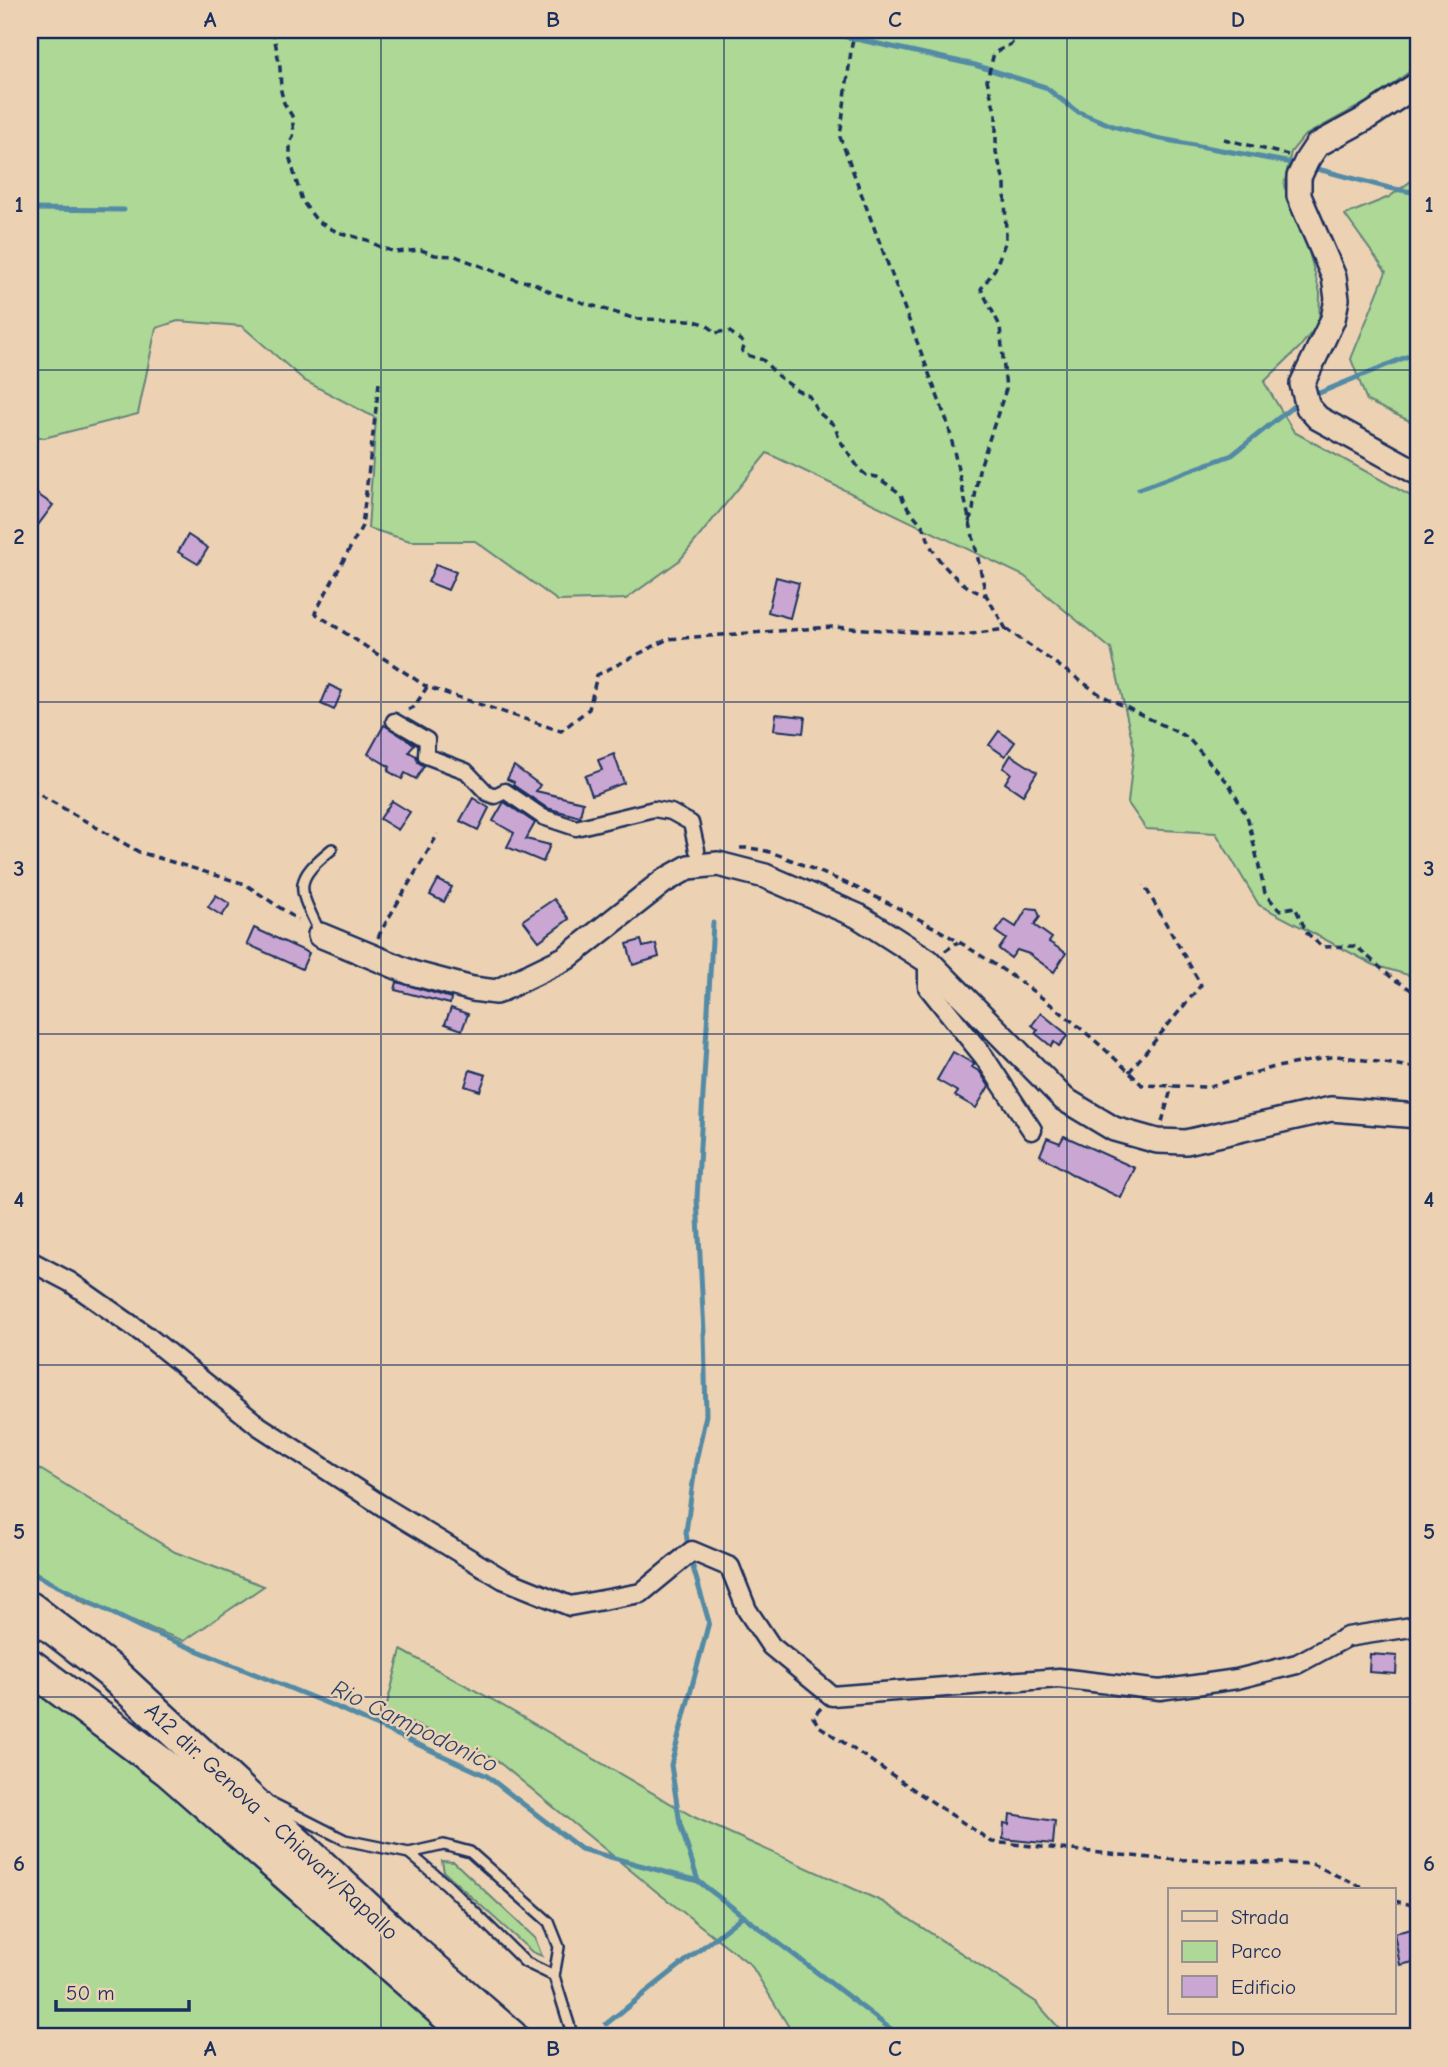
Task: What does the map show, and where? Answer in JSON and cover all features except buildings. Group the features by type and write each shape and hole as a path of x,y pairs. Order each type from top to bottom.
{"highway":[{"name":"A12 dir. Genova - Chiavari/Rapallo","path":"30,1609 110,1671 411,1950 511,2037"},
{"path":"30,1666 169,1770 473,2037"}],"street":[{"path":"1418,83 1365,120 1317,145 1299,177 1299,195 1334,277 1337,299 1333,318 1302,384 1308,407 1318,418 1418,473"},
{"path":"394,721 427,740 426,756 466,771 487,793 495,796 505,791 543,817 576,828 654,809 671,812 691,823 697,849"},
{"path":"320,935 412,974 496,992 566,958 664,881 690,867 718,864 765,876 826,901 858,916 928,961 1064,1099 1114,1129 1157,1141 1186,1142 1331,1109 1418,1116"},
{"path":"928,961 928,987 984,1058 1032,1130"},
{"path":"30,1261 70,1282 147,1336 259,1426 384,1507 503,1579 570,1606 641,1593 692,1551 730,1567 747,1610 771,1646 832,1696 1059,1678 1160,1690 1237,1679 1297,1664 1347,1637 1418,1626"}],"lane":[{"path":"320,935 305,900 304,876 309,867 332,849"},
{"path":"110,1671 153,1696"},
{"path":"267,1800 345,1840 409,1853 444,1845 470,1852 549,1922 559,1947 554,1976 573,2037"},
{"path":"409,1853 447,1885 525,1962 554,1976"}],"path":[{"path":"273,30 281,91 292,116 295,134 290,143 290,159 302,201 317,221 337,232 395,251 421,250 455,256 519,281 532,282 552,293 636,319 676,318 700,323 716,333 730,332 745,344 742,351 744,354 763,360 778,376 809,396 818,412 835,426 839,439 860,470 866,475 877,477 901,494 905,506 921,524 931,548 944,566 976,593 986,595"},
{"path":"858,30 852,43 840,137 948,424 968,524 986,595 1006,629 1101,695 1186,737 1229,784 1248,819 1265,893 1279,910 1295,907 1307,933 1322,947 1356,946 1392,978 1418,994"},
{"path":"968,524 973,510 979,470 1006,389 1000,326 981,289 995,269 1006,240 1004,186 996,152 996,115 988,79 993,53 1011,44 1025,30"},
{"path":"1224,139 1307,160"},
{"path":"379,383 362,526 316,613 427,687 561,731 589,709 597,675 668,639 832,627 964,635 1006,629"},
{"path":"394,721 414,707 427,687"},
{"path":"30,789 139,852 245,884 320,935"},
{"path":"371,956 381,930 438,834"},
{"path":"1129,1072 1201,985 1144,885"},
{"path":"958,942 1027,988 1102,1044 1142,1085 1207,1087 1271,1068 1337,1056 1418,1068"},
{"path":"1157,1141 1172,1086"},
{"path":"832,1696 813,1717 819,1726 992,1842 1161,1859 1312,1864 1364,1888"},
{"path":"1396,1901 1418,1906"}],"green space":[{"path":"30,30 1418,30 1418,65 1378,96 1304,136 1291,152 1284,186 1306,241 1320,293 1319,323 1299,348 1264,382 1294,432 1418,500 1418,978 1374,965 1259,905 1216,833 1146,829 1128,803 1134,748 1111,649 1024,576 767,453 680,560 626,599 558,601 475,541 410,541 368,528 376,418 305,381 242,326 178,321 156,328 138,414 44,438 30,435"},
{"path":"1418,176 1418,425 1367,401 1351,359 1386,272 1345,215 1389,197"},
{"path":"30,1463 175,1552 264,1586 184,1641 83,1602 30,1568"},
{"path":"401,1650 493,1700 694,1817 883,1902 1036,2002 1067,2037 795,2037 751,1965 495,1759 385,1712"},
{"path":"30,1688 111,1742 285,1880 452,2037 30,2037"},
{"path":"442,1861 454,1862 535,1938 542,1956 532,1952 444,1872"}],"waterway":[{"path":"815,30 975,65 1045,87 1076,111 1113,126 1156,138 1297,164"},
{"path":"1310,167 1418,193"},
{"path":"30,209 124,210"},
{"path":"1312,396 1418,352"},
{"path":"1139,489 1232,455 1300,401"},
{"path":"688,1547 686,1532 696,1461 706,1415 697,1198 713,923"},
{"path":"690,1557 709,1622 671,1765 680,1824 698,1881"},
{"name":"Rio Campodonico","path":"30,1572 142,1628 336,1707 487,1776 581,1849 698,1881 901,2037"},
{"path":"606,2024 741,1917"}]}
